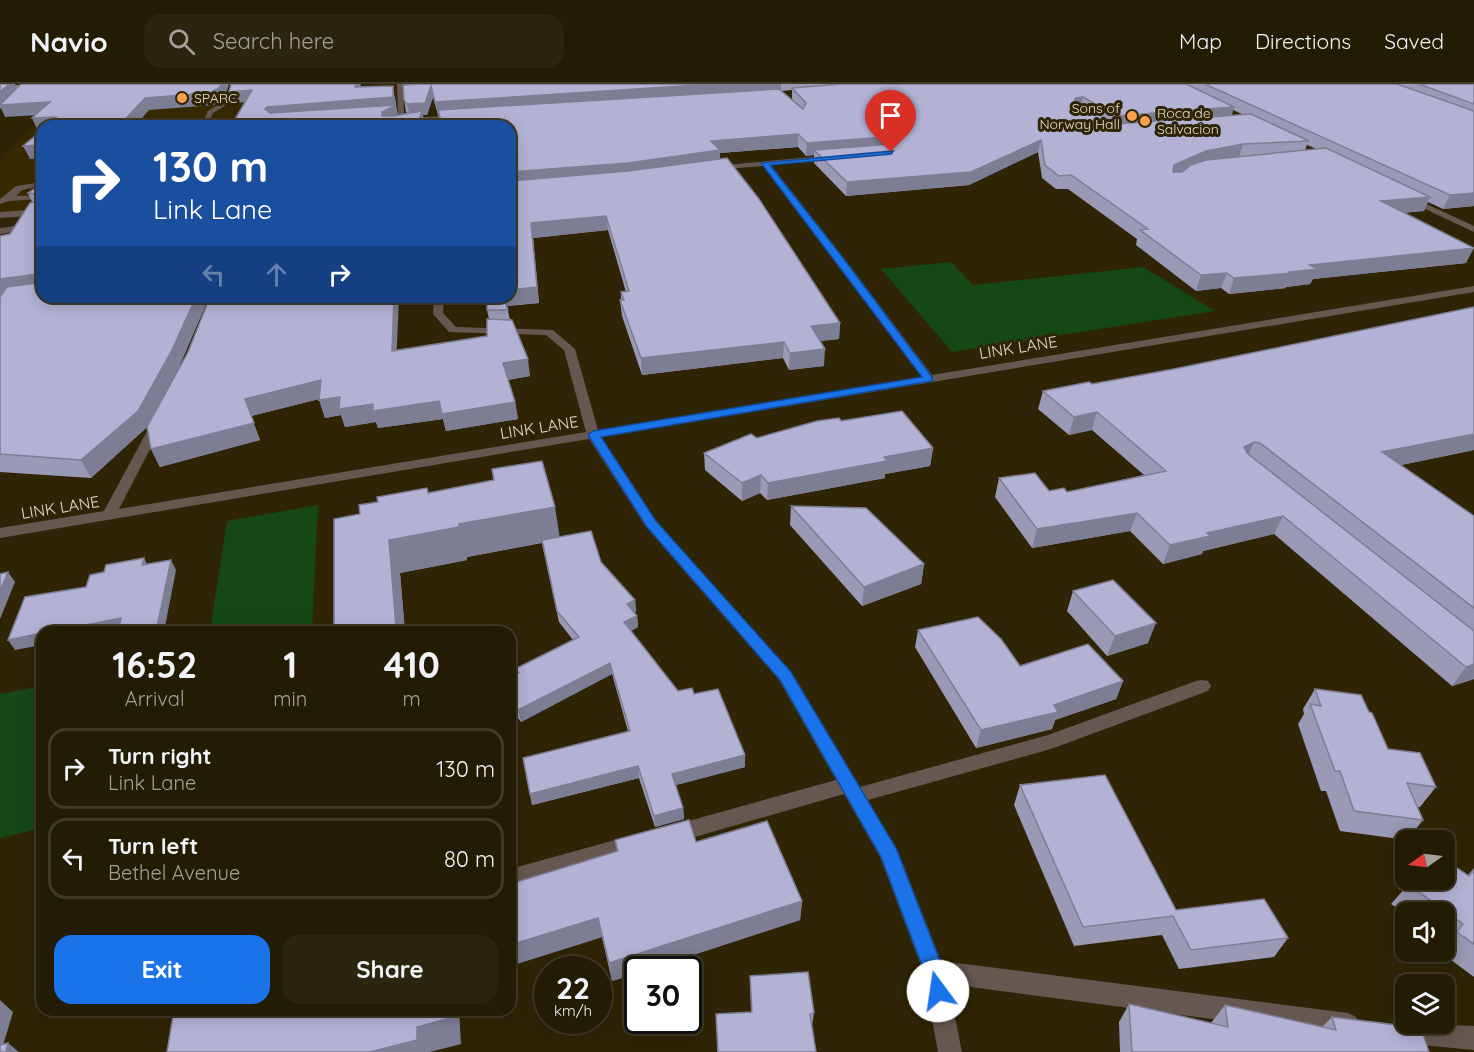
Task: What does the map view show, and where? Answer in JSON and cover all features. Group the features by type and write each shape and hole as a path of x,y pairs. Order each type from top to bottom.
{"main road":[{"path":"0,88 73,84"},
{"path":"21,96 31,85"}],"street":[{"path":"207,120 210,112 229,101 234,84"},
{"path":"400,84 401,113 407,120 465,117"},
{"path":"390,114 401,113"},
{"path":"702,169 845,156"},
{"path":"765,163 841,260 928,379"},
{"path":"4,200 19,188 36,185"},
{"path":"1399,193 1474,230"},
{"path":"4,200 36,197"},
{"path":"0,231 20,233 32,213"},
{"path":"0,215 36,213"},
{"name":"LINK LANE","path":"0,533 1474,289"},
{"path":"439,303 438,314 453,330 549,332 569,349 593,435 651,524 785,676 889,854 934,971 950,1052"},
{"path":"109,515 166,408"},
{"path":"516,876 851,790 1051,742 1202,686"},
{"path":"934,971 1375,1028 1474,1038"}],"shaded area":[{"path":"248,84 235,120 38,120 58,97 69,92"},
{"path":"36,122 36,216 0,219 0,164"}],"green space":[{"path":"951,262 973,285 1143,267 1215,311 952,352 881,269"},
{"path":"318,505 312,626 211,626 227,521"},
{"path":"36,687 36,829 0,838 0,694"}],"building":[{"path":"0,84 9,84 0,92"},
{"path":"21,84 221,84 210,93 145,98 125,120 32,118 50,102 0,105"},
{"path":"231,84 393,86 393,97 267,107 265,109 270,113 396,105 382,112 382,116 422,111 419,120 234,120 252,90 229,92"},
{"path":"714,84 435,102 431,86 425,103 407,104 404,100 403,85"},
{"path":"842,84 1186,84 1234,107 1116,116 1083,97 1076,98 1074,101 1115,124 1251,114 1309,141 1243,144 1206,151 1174,165 1173,172 1182,172 1191,165 1206,160 1326,148 1430,197 1381,201 1474,248 1310,265 1317,269 1290,272 1292,273 1234,278 1227,273 1201,275 1140,230 1148,229 1071,175 1059,176 1045,165 1041,140 971,172 847,182 814,150 893,144 897,136 807,143 798,134 711,141 720,150 628,163 516,172 516,120 440,120 438,110 779,89 803,109 806,103 792,88"},
{"path":"1205,84 1397,84 1474,111 1474,193 1450,195"},
{"path":"1419,84 1474,84 1474,104"},
{"path":"36,135 36,145 23,146"},
{"path":"727,158 759,199 840,323 811,326 825,349 790,353 784,342 641,358 620,300 624,300 621,292 629,291 606,216 531,223 537,287 516,289 516,180 628,171"},
{"path":"36,188 36,194 28,193"},
{"path":"36,201 36,274 0,279 0,236 10,234 30,203"},
{"path":"36,283 36,303 193,303 172,350 138,411 81,460 0,454 0,297 7,287"},
{"path":"208,303 394,303 392,351 487,336 487,319 512,320 528,359 503,363 515,402 442,414 439,401 373,411 373,404 339,409 340,397 319,400 321,380 245,399 254,423 151,449 147,427 188,352"},
{"path":"487,303 505,303 508,310 487,310"},
{"path":"1474,307 1474,434 1382,452 1474,516 1474,608 1260,443 1254,442 1244,447 1247,453 1474,631 1474,664 1466,667 1283,516 1207,533 1210,536 1170,545 1137,513 1037,529 999,478 1035,473 1049,491 1064,488 1067,492 1166,471 1097,412 1074,417 1043,391 1174,369"},
{"path":"902,411 933,448 884,457 887,461 768,483 761,475 742,483 704,453 751,434 757,438 817,421 839,418 841,421"},
{"path":"542,461 555,507 459,524 459,527 389,540 396,626 334,626 334,519 360,514 359,505 378,502 377,497 427,488 428,493 494,480 492,469"},
{"path":"791,506 866,508 924,564 864,587"},
{"path":"591,531 601,562 635,600 627,604 637,616 624,622 678,691 692,688 694,694 718,689 745,755 672,774 683,808 654,816 638,766 530,794 523,758 630,731 610,663 518,710 516,707 516,674 519,673 516,668 579,637 557,611 542,540"},
{"path":"144,558 142,565 171,560 157,626 119,626 121,618 81,626 36,626 36,634 8,640 25,597 86,587 90,575 104,572 106,565"},
{"path":"8,572 0,591 0,574"},
{"path":"1113,580 1156,623 1115,636 1073,591"},
{"path":"978,617 1001,639 1020,666 1088,644 1123,681 1054,705 1058,712 981,730 918,630"},
{"path":"1315,689 1361,695 1388,749 1420,753 1436,787 1407,783 1423,820 1354,811 1340,771 1335,771 1310,704 1321,706"},
{"path":"1105,775 1176,910 1264,899 1288,938 1191,950 1173,916 1083,927 1020,785"},
{"path":"689,820 696,842 767,821 802,901 631,956 624,956 624,958 612,962 612,956 607,956 598,918 516,943 516,882 618,851 615,840"},
{"path":"1455,866 1469,876 1474,870 1474,944 1457,932 1463,924 1455,918 1455,902 1433,902 1416,890 1455,890"},
{"path":"808,972 814,1013 810,1014 816,1052 718,1052 716,1014 752,1012 750,976"},
{"path":"1129,1004 1228,1027 1225,1005 1336,1030 1332,1017 1395,1025 1395,1034 1423,1034 1429,1052 1132,1052"},
{"path":"173,1016 450,1016 450,1018 417,1027 417,1040 370,1052 167,1052"},
{"path":"8,1043 6,1052 0,1052 0,1045"}],"place":[{"name":"SPARC","path":"182,98"},
{"name":"Sons of Norway Hall","path":"1132,116"},
{"name":"Roca de Salvacion","path":"1145,121"}],"route":[{"path":"891,152 765,163 841,260 928,379 593,435 651,524 785,676 889,854 934,971 938,991"}]}
